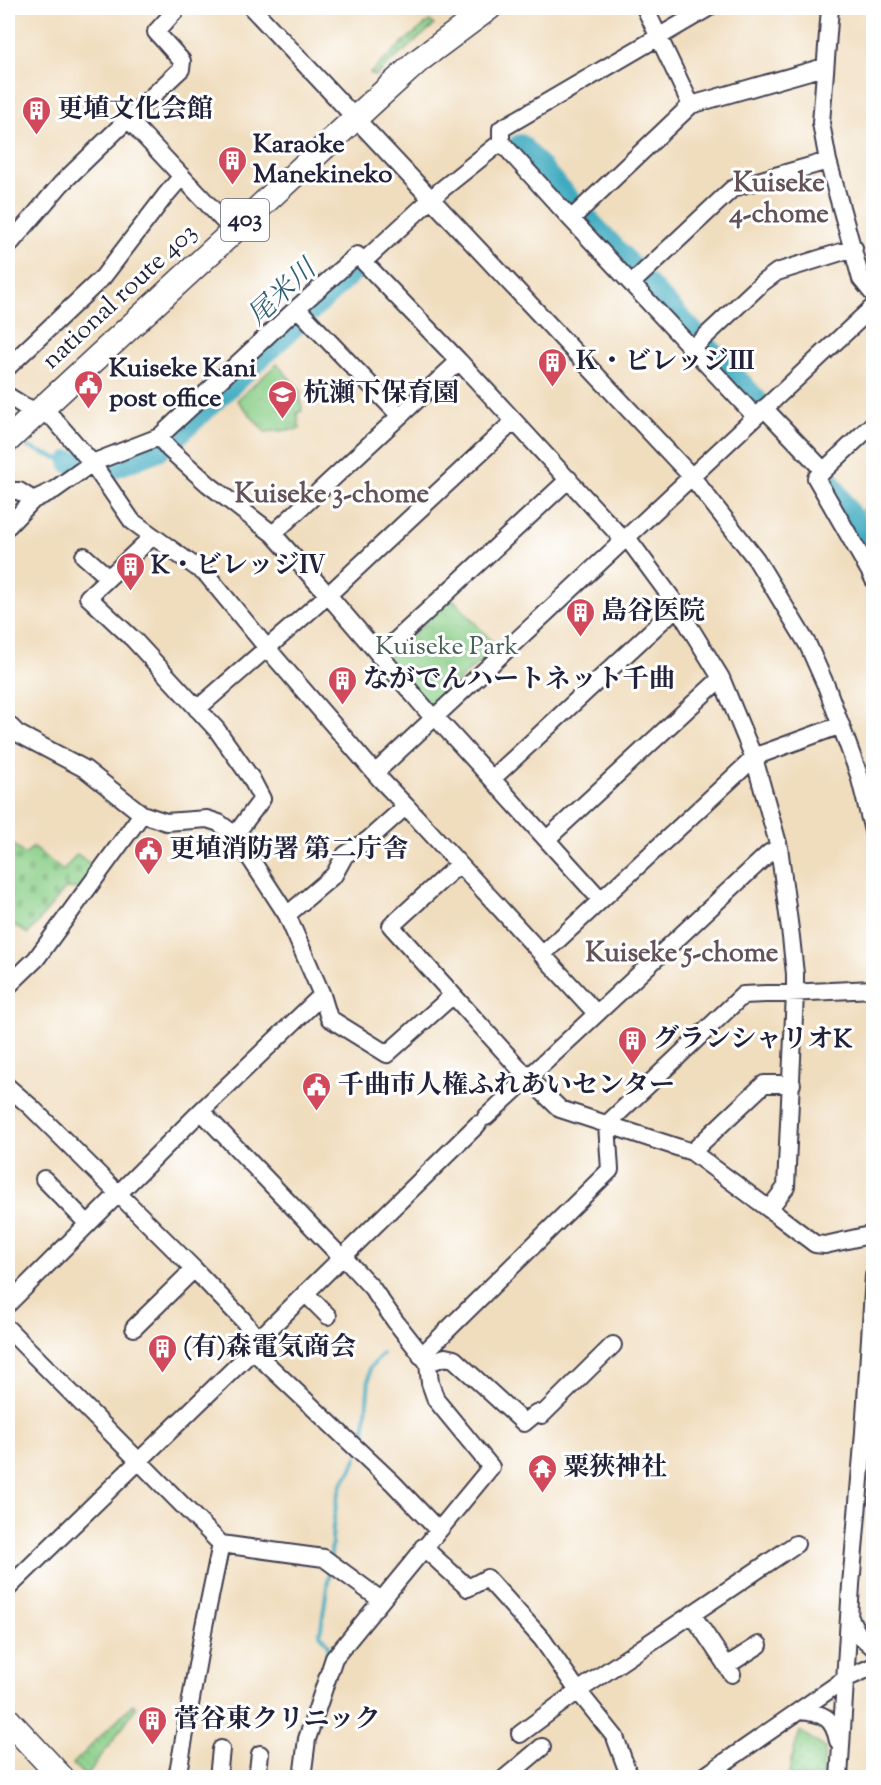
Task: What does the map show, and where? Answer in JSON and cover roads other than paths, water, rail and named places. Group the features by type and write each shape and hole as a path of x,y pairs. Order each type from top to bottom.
{"highway":[{"name":"national route 403","path":"8,440 355,118 418,62 489,8"},
{"path":"8,1720 62,1778"}],"street":[{"path":"8,246 61,184 182,69 182,61 156,32 176,10 173,8"},
{"path":"252,8 692,477 756,559 808,645 841,725 866,773 873,835"},
{"path":"645,8 691,105"},
{"path":"708,8 501,129 501,142 693,348 823,470"},
{"path":"830,8 821,123 828,160 861,279 873,295"},
{"path":"571,219 691,105 825,67"},
{"path":"128,118 233,231"},
{"path":"364,261 432,199 501,142"},
{"path":"632,284 732,189 828,160"},
{"path":"8,367 103,277 182,176"},
{"path":"693,348 762,283 777,272 854,248"},
{"path":"8,526 33,500 54,490 92,463 163,442 302,313 357,255 364,261 620,535 631,543 677,607 721,678 754,758 779,847 794,965 792,1084 786,1187 769,1209"},
{"path":"375,773 873,306"},
{"path":"302,313 400,416"},
{"path":"273,534 459,361"},
{"path":"8,396 24,406 53,418 92,463 132,521 207,575 375,773 596,1013"},
{"path":"197,709 328,595 514,421"},
{"path":"872,574 816,478 873,423"},
{"path":"163,442 208,484 273,534 379,656 602,900"},
{"path":"379,656 568,479"},
{"path":"8,491 19,491 33,500"},
{"path":"153,537 87,597 134,640 217,730 250,778 262,799 235,835"},
{"path":"84,556 108,577"},
{"path":"492,778 677,607"},
{"path":"547,839 721,678"},
{"path":"8,724 17,733 85,770 142,814 166,822 207,819 219,823 235,835 287,915 322,995 329,1018 387,1054 453,995"},
{"path":"542,955 754,758 841,725"},
{"path":"287,915 334,875 345,855 368,840 406,806"},
{"path":"8,986 36,959 142,814"},
{"path":"8,1588 253,1343 482,1121 769,853 779,847"},
{"path":"459,864 391,926 528,1078 560,1109 692,1152 815,1244 825,1245 873,1234"},
{"path":"607,1124 742,995 873,989"},
{"path":"8,1304 201,1111 322,995"},
{"path":"692,1152 764,1084 792,1084"},
{"path":"8,1087 194,1269 243,1320 253,1343 438,1530"},
{"path":"201,1111 372,1288 425,1360 436,1400 491,1467 334,1658 307,1739 302,1778"},
{"path":"425,1360 610,1170 607,1124"},
{"path":"44,1179 88,1224"},
{"path":"134,1328 194,1269"},
{"path":"839,1778 873,1275"},
{"path":"305,1293 328,1316"},
{"path":"8,1329 221,1544 324,1558 381,1600"},
{"path":"425,1360 445,1357 454,1359 524,1423 536,1413 542,1415 613,1345"},
{"path":"177,1778 221,1544"},
{"path":"505,1778 545,1750 524,1731 578,1691 796,1544"},
{"path":"423,1547 468,1588 487,1578 542,1639 578,1691 615,1737 630,1778"},
{"path":"692,1614 729,1670 759,1645"},
{"path":"850,1617 858,1634 873,1648"},
{"path":"702,1778 845,1679 873,1666"},
{"path":"799,1712 818,1713 832,1723 841,1750"},
{"path":"218,1778 221,1749"},
{"path":"257,1778 260,1754"}],"waterway":[{"name":"尾米川","path":"520,146 571,203"},
{"name":"尾米川","path":"585,218 631,267"},
{"name":"尾米川","path":"107,469 158,449 172,439 356,267"},
{"name":"尾米川","path":"646,284 694,334"},
{"name":"尾米川","path":"708,349 756,401"},
{"path":"28,447 71,462"},
{"name":"尾米川","path":"71,462 77,463"},
{"name":"尾米川","path":"827,479 874,556"},
{"path":"8,1317 15,1325"},
{"path":"363,1448 370,1368 382,1354"},
{"path":"331,1555 337,1500 341,1485 357,1457"},
{"path":"327,1656 329,1645 320,1634 330,1569"},
{"path":"298,1744 303,1721 312,1700"}],"place":[{"name":"更埴文化会館","path":"36,136"},
{"name":"Karaoke Manekineko","path":"232,186"},
{"name":"Ｋ・ビレッジⅢ","path":"552,388"},
{"name":"Kuiseke Kani post office","path":"88,410"},
{"name":"杭瀬下保育園","path":"282,420"},
{"name":"K・ビレッジⅣ","path":"130,592"},
{"name":"島谷医院","path":"580,638"},
{"name":"ながでんハートネット千曲","path":"342,706"},
{"name":"更埴消防署 第二庁舎","path":"148,876"},
{"name":"グランシャリオK","path":"632,1066"},
{"name":"千曲市人権ふれあいセンター","path":"317,1112"},
{"name":"(有)森電気商会","path":"162,1374"},
{"name":"粟狹神社","path":"542,1494"},
{"name":"菅谷東クリニック","path":"153,1746"}],"district":[{"name":"Kuiseke 4-chome","path":"779,200"},
{"name":"Kuiseke 3-chome","path":"332,495"},
{"name":"Kuiseke 5-chome","path":"682,954"}],"park label":[{"name":"Kuiseke Park","path":"447,647"}]}
